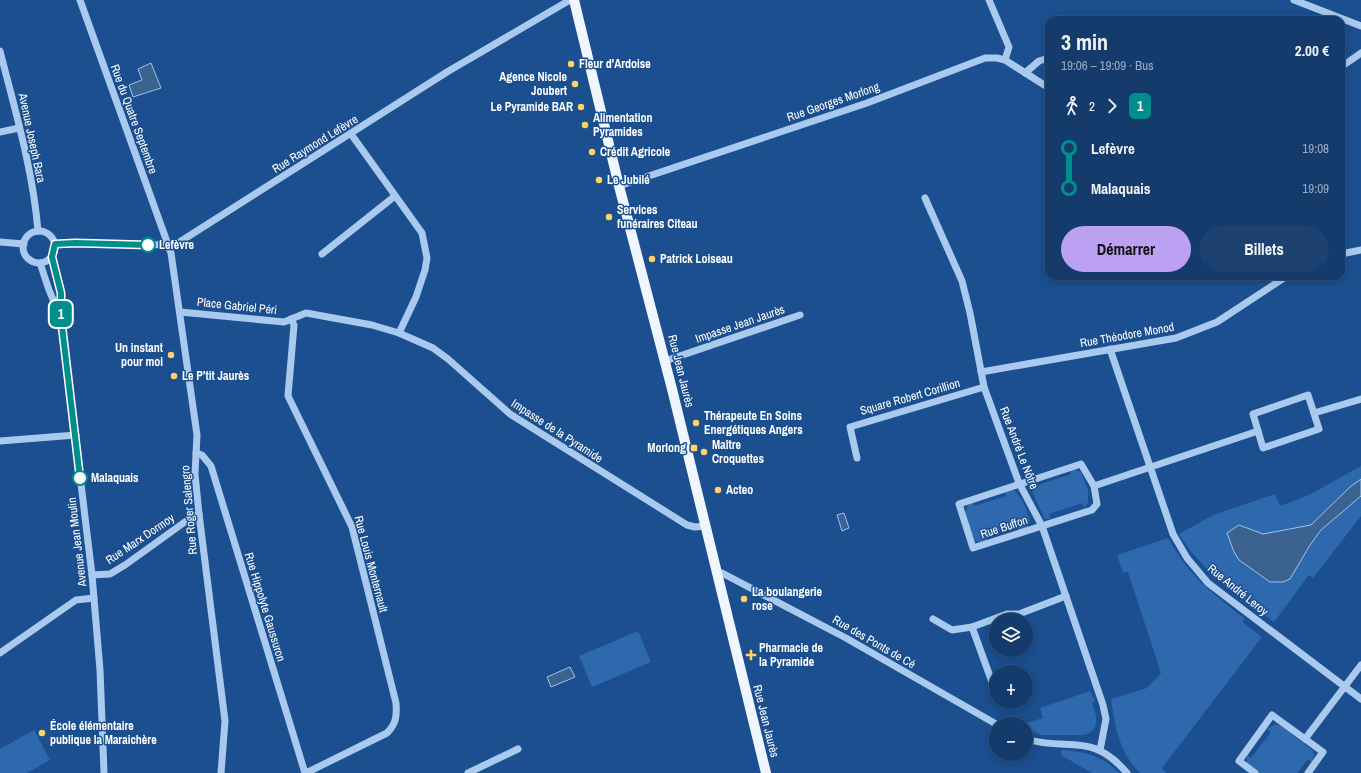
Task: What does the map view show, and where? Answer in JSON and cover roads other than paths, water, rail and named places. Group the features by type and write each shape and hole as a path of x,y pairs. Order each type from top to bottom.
{"main road":[{"name":"Rue Jean Jaurès","path":"574,0 619,186 665,361 766,773"}],"street":[{"name":"Rue du Quatre Septembre","path":"80,0 168,245"},
{"name":"Rue Raymond Lefèvre","path":"55,244 168,245 178,243 447,72 570,0"},
{"path":"990,0 1009,47 1005,60"},
{"path":"1294,0 1335,16"},
{"path":"1345,20 1361,26"},
{"name":"Avenue Joseph Bara","path":"0,51 20,128 38,231"},
{"path":"1345,64 1361,53"},
{"name":"Rue Georges Morlong","path":"619,186 867,103 985,58 1005,60 1045,86"},
{"path":"1025,73 1039,61 1045,59"},
{"path":"0,132 20,128"},
{"path":"351,134 422,233 427,258 425,270 416,297 400,333"},
{"path":"322,254 395,196"},
{"name":"Rue André Le Nôtre","path":"925,198 962,281 970,313 984,387 1018,483 1042,526 1104,705 1106,719 1100,750"},
{"path":"38,231 50,236 55,244 52,257 45,262 40,263 30,261 23,249 29,235 38,231"},
{"path":"0,242 24,244"},
{"name":"Rue Roger Salengro","path":"168,245 180,312 197,435 195,474 225,721 221,773"},
{"path":"1345,253 1361,250"},
{"name":"Avenue Jean Moulin","path":"52,257 61,293 61,318 92,575 100,670 104,773"},
{"name":"Avenue Jean Moulin","path":"40,263 61,318"},
{"name":"Rue Théodore Monod","path":"981,372 1110,349 1150,344 1197,331 1217,322 1281,280"},
{"name":"Place Gabriel Péri","path":"180,312 284,322 291,319"},
{"name":"Impasse de la Pyramide","path":"291,319 306,313 370,324 400,333 433,348 448,358 510,414 588,465 687,525 695,527 705,526"},
{"name":"Impasse Jean Jaurès","path":"665,361 800,315"},
{"name":"Rue Louis Monternault","path":"291,319 294,326 288,396 352,527 396,703 397,717 394,726 387,733 305,773"},
{"name":"Rue André Leroy","path":"1110,349 1173,534 1187,558 1208,583 1361,699"},
{"name":"Square Robert Corillion","path":"857,458 850,426 984,387"},
{"path":"1308,395 1314,413 1319,429 1263,448 1253,414 1308,395"},
{"path":"1314,413 1361,399"},
{"path":"1094,486 1258,431"},
{"path":"0,441 76,436"},
{"name":"Rue Hippolyte Gaussuron","path":"196,453 202,455 211,466 305,773"},
{"name":"Rue Buffon","path":"1081,464 1094,486 1097,504 1092,510 973,548 959,504 1018,483 1081,464"},
{"name":"Rue Marx Dormoy","path":"92,575 110,574 189,519 199,514"},
{"name":"Rue des Ponts de Cé","path":"716,573 722,574 784,605 989,720"},
{"path":"933,618 952,630 972,627 1007,614 1019,614 1066,596"},
{"name":"Avenue Jean Moulin","path":"0,653 76,600 94,598"},
{"path":"972,627 989,674"},
{"path":"1305,739 1361,665"},
{"path":"1255,773 1239,761 1272,715 1323,752 1308,773"},
{"path":"1033,741 1038,743 1079,744 1100,750 1118,763 1126,773"},
{"path":"468,773 518,749"}],"place":[{"name":"Fleur d'Ardoise","path":"571,64"},
{"name":"Agence Nicole Joubert","path":"575,84"},
{"name":"Le Pyramide BAR","path":"581,107"},
{"name":"Alimentation Pyramides","path":"585,125"},
{"name":"Crédit Agricole","path":"592,152"},
{"name":"Le Jubilé","path":"599,180"},
{"name":"Services funéraires Citeau","path":"609,217"},
{"name":"Lefèvre","path":"148,245"},
{"name":"Patrick Loiseau","path":"652,259"},
{"name":"Un instant pour moi","path":"171,355"},
{"name":"Le P’tit Jaurès","path":"174,376"},
{"name":"Thérapeute En Soins Energétiques Angers","path":"696,423"},
{"name":"Morlong","path":"694,448"},
{"name":"Maître Croquettes","path":"704,452"},
{"name":"Malaquais","path":"80,478"},
{"name":"Acteo","path":"718,490"},
{"name":"La boulangerie rose","path":"744,599"},
{"name":"Pharmacie de la Pyramide","path":"751,655"},
{"name":"École élémentaire publique la Maraichère","path":"42,733"}]}
